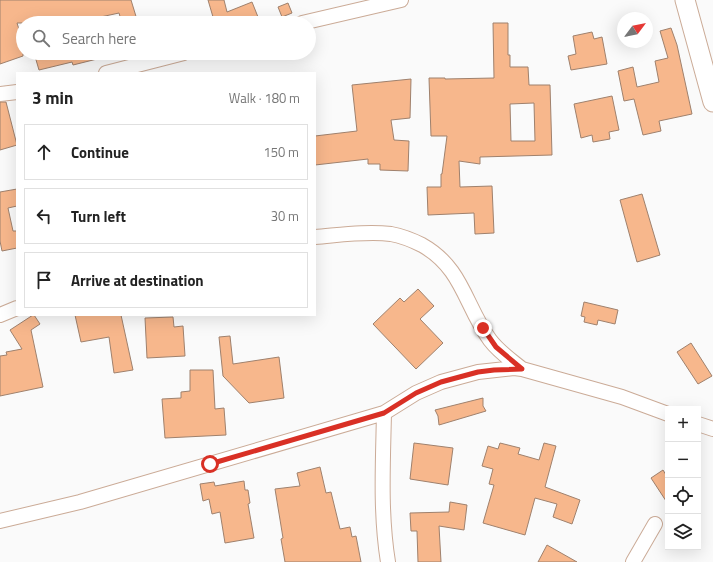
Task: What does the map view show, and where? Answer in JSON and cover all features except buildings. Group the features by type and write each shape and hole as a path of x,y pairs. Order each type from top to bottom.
{"street":[{"path":"316,20 401,0"},
{"path":"685,0 713,102"},
{"path":"110,72 157,60"},
{"path":"0,94 16,92"},
{"path":"316,236 373,232 392,234 410,239 426,247 438,256 457,277 475,314 490,340 502,353 522,369"},
{"path":"0,315 16,308"},
{"path":"0,521 80,502 384,413 416,393 441,382 478,372 522,369 622,398 665,413"},
{"path":"384,413 383,480 388,562"},
{"path":"701,425 713,429"},
{"path":"633,562 655,524"}],"route":[{"path":"210,464 384,413 416,393 441,382 478,372 514,368 522,369 496,347 483,328"}]}
